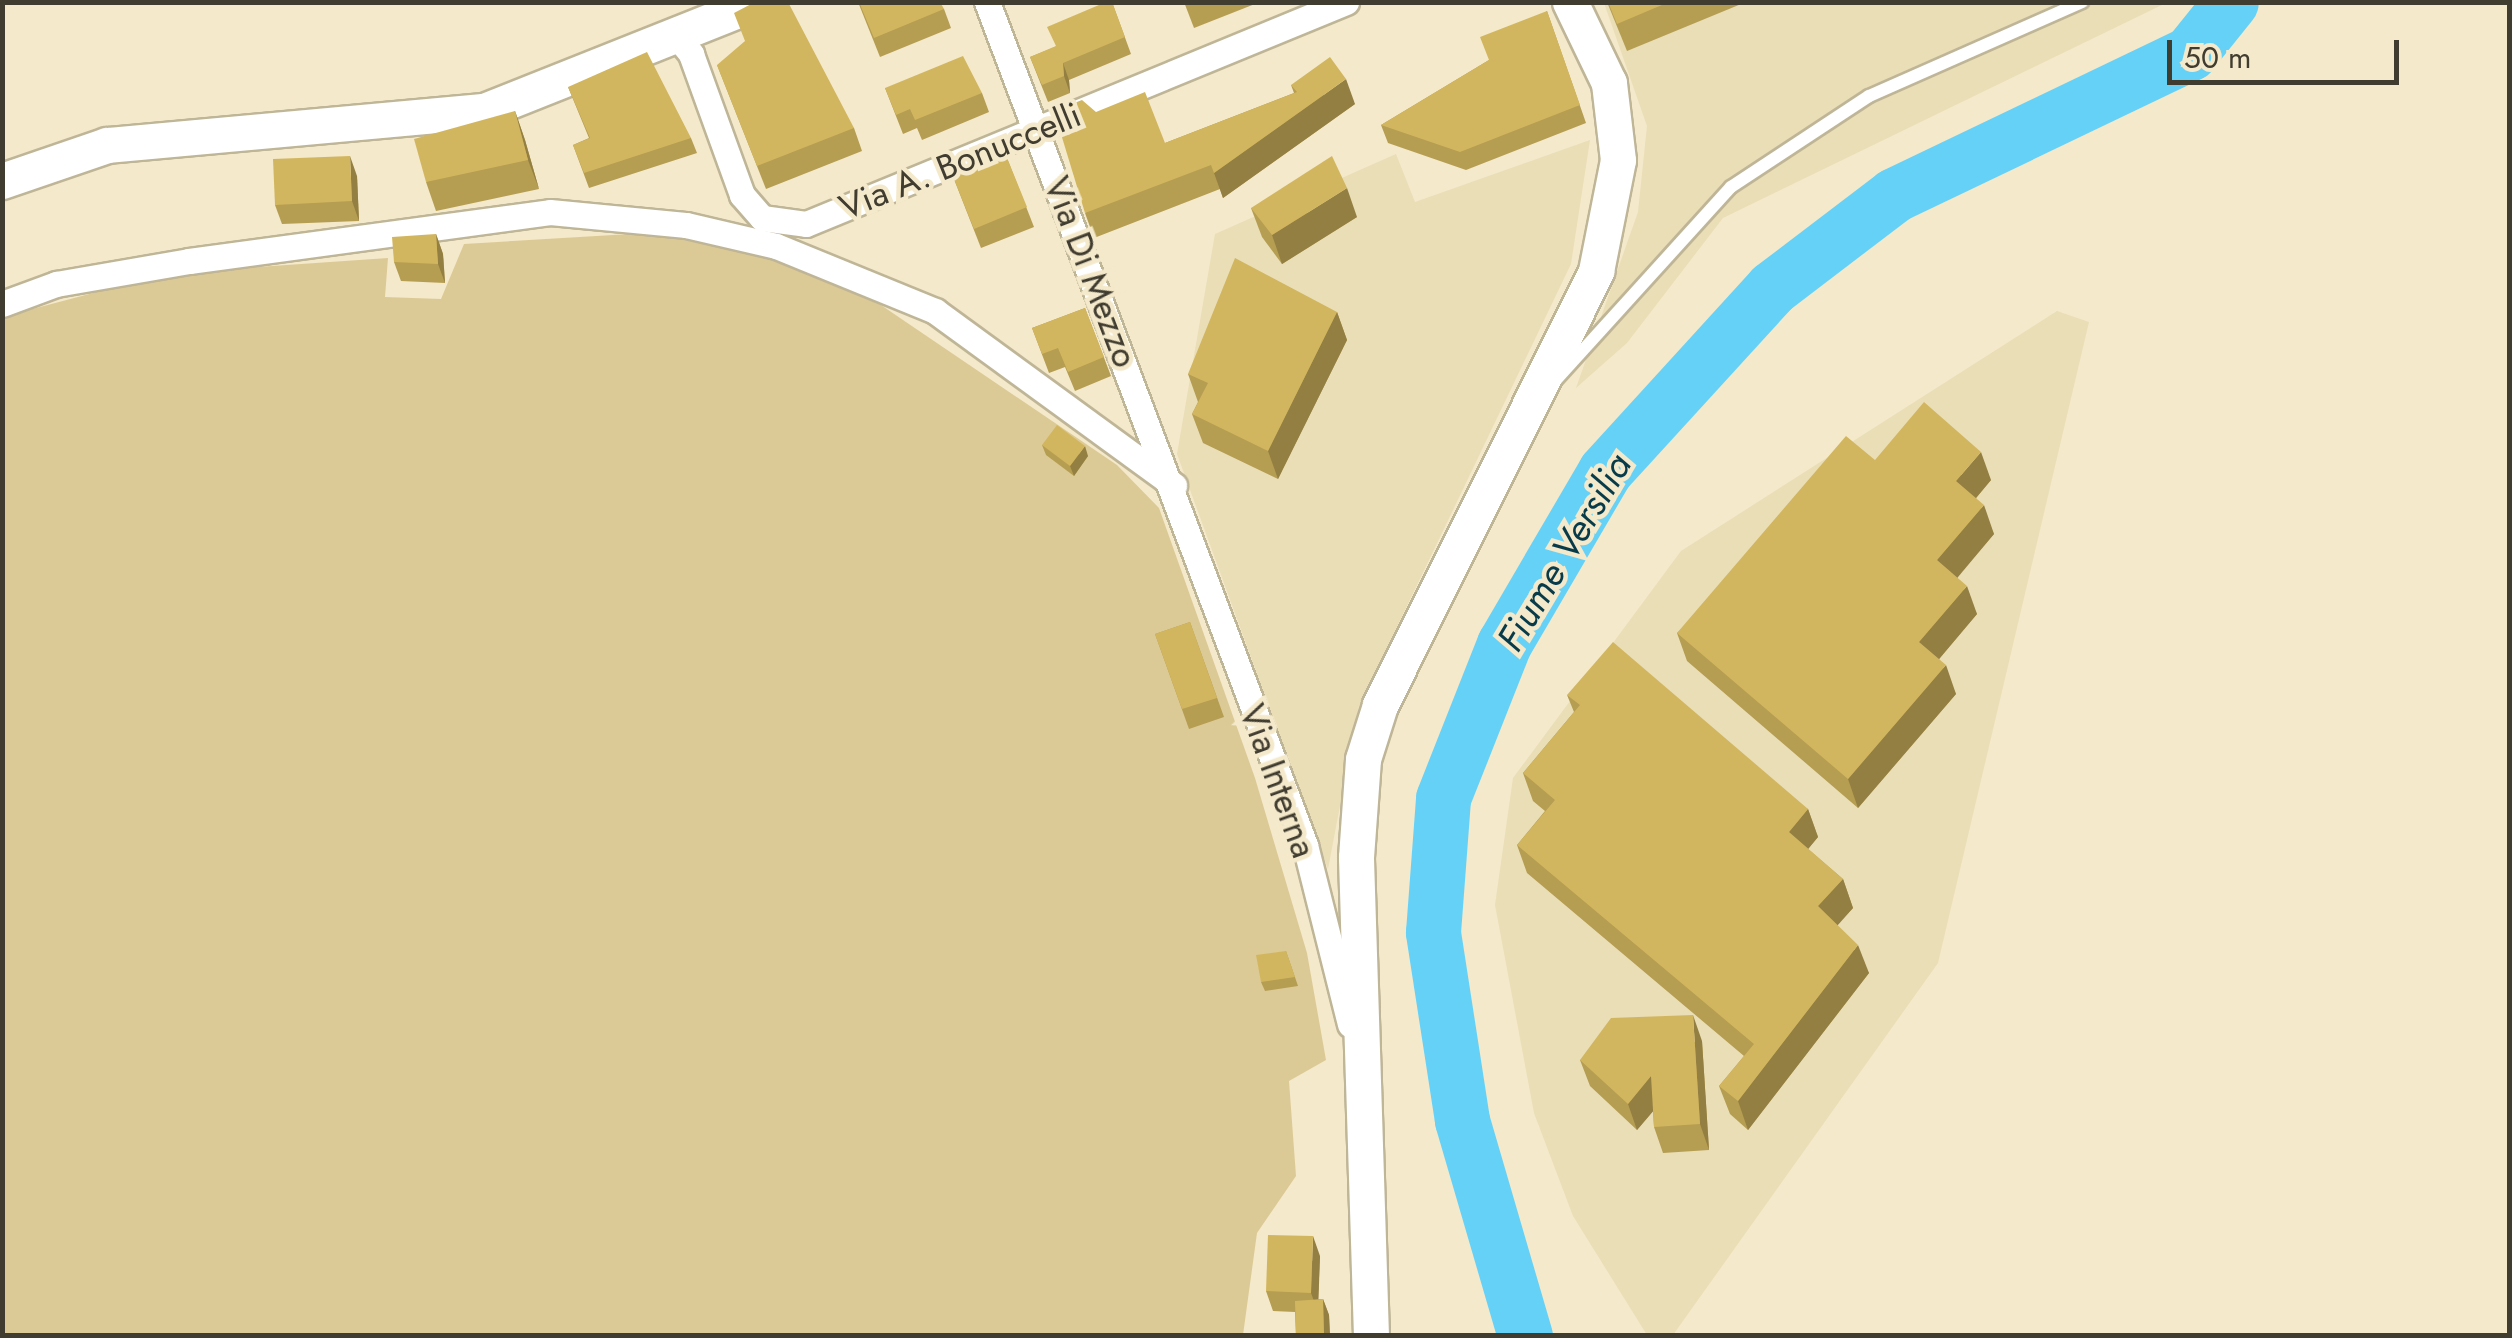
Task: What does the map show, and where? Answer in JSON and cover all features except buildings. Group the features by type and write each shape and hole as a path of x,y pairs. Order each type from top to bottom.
{"main road":[{"path":"2,181 108,145 484,111 758,2"},
{"path":"1371,1336 1356,857 1363,759 1380,705 1543,389 1596,272 1618,160 1609,83 1570,2"}],"street":[{"name":"Via Di Mezzo","path":"987,2 1174,485"},
{"name":"Via A. Bonuccelli","path":"675,34 691,54 742,196 762,218 806,224 1346,2"},
{"path":"2,304 56,284 170,264 550,212 686,225 776,246 935,310 1174,485"},
{"name":"Via Interna","path":"1174,485 1305,845 1364,1083"}],"lane":[{"path":"1543,389 1575,367 1730,187 1870,96 2082,2"}],"shaded area":[{"path":"1604,3 2166,3 1723,218 1627,343 1576,388 1638,212 1647,126"},
{"path":"1590,140 1571,264 1359,706 1328,869 1177,454 1215,234 1396,154 1415,202"},
{"path":"647,233 756,254 875,301 1117,465 1159,508 1255,778 1307,953 1326,1060 1289,1081 1296,1176 1257,1233 1243,1335 3,1335 2,317 169,273 388,258 385,297 441,299 464,244"},
{"path":"2057,311 2089,322 1938,963 1673,1335 1647,1335 1573,1216 1534,1113 1495,905 1513,778 1681,551"}],"waterway":[{"name":"Fiume Versilia","path":"1525,1336 1462,1120 1433,932 1443,798 1504,644 1605,471 1772,288 1894,195 2190,53 2231,2"}]}
